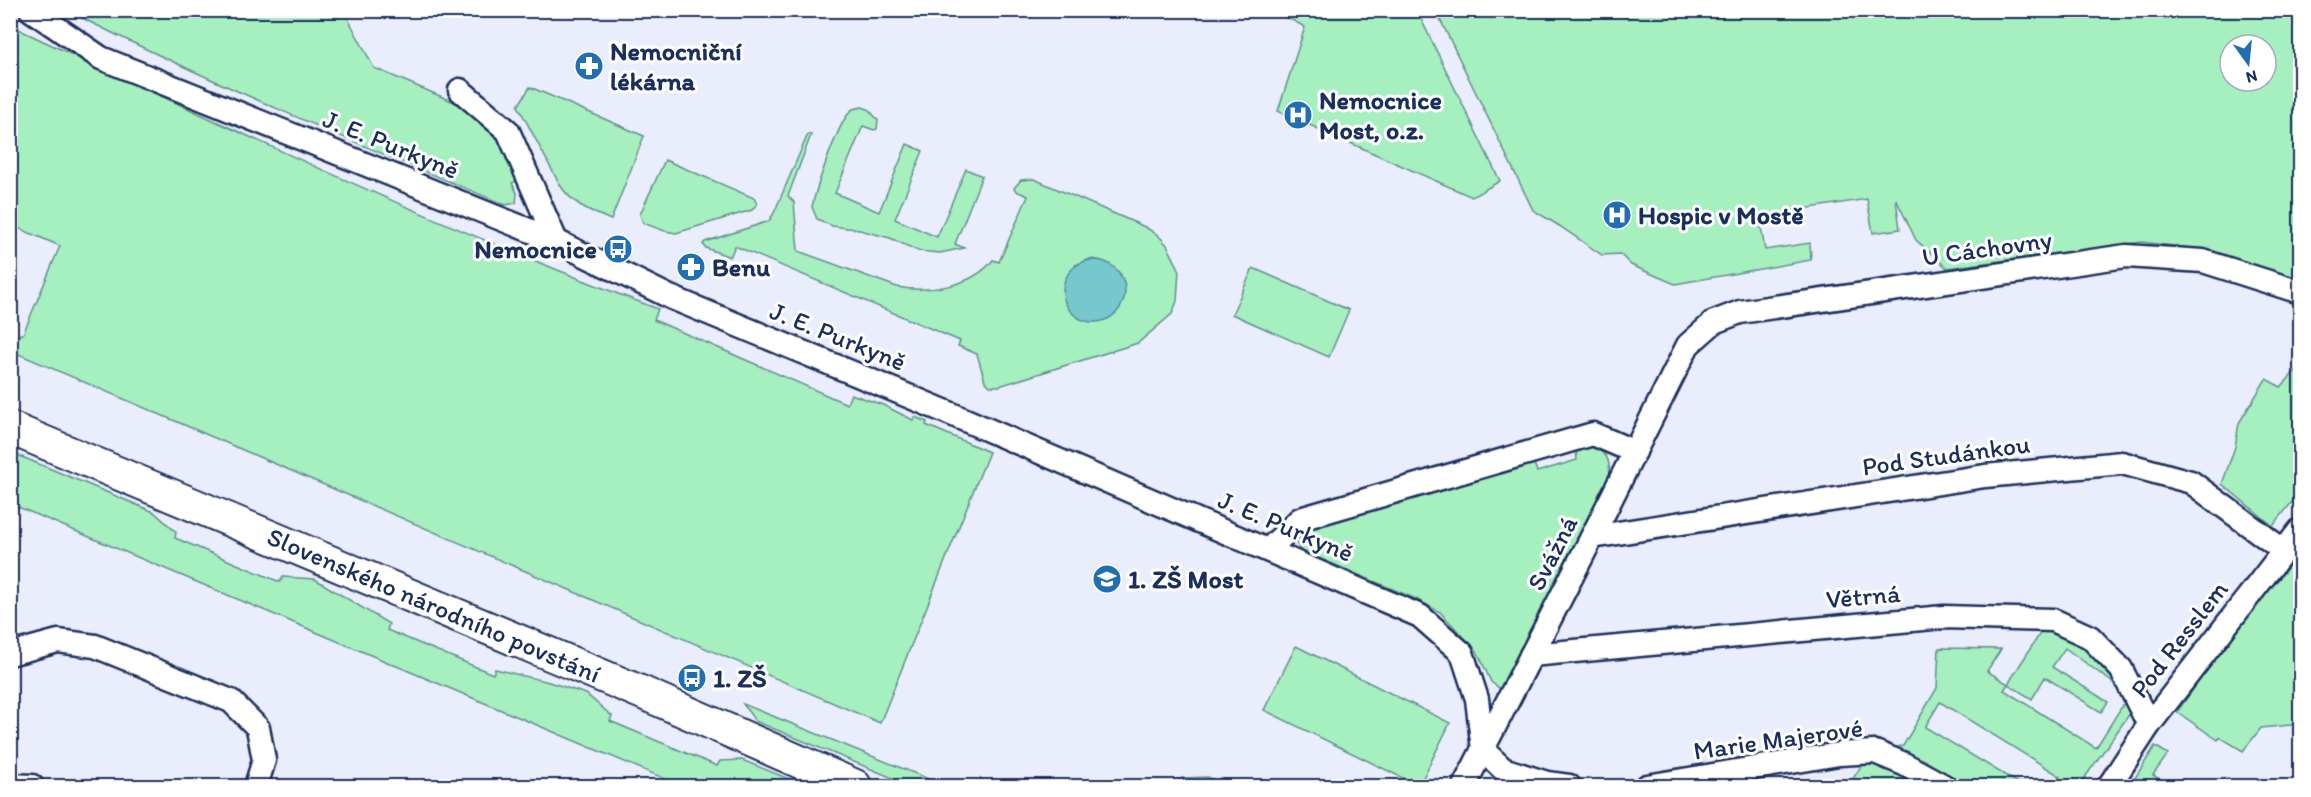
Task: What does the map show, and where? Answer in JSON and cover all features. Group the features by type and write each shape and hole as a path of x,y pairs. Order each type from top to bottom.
{"street":[{"name":"J. E. Purkyně","path":"31,10 101,58 556,241 670,297 934,406 1420,616 1462,653 1478,699 1483,750"},
{"path":"460,90 508,130 556,241"},
{"name":"U Cáchovny","path":"1688,345 1714,322 1740,312 2126,256 2203,261 2301,292"},
{"name":"Svážná","path":"1464,786 1688,345"},
{"name":"Slovenského národního povstání","path":"10,428 643,693 855,786"},
{"path":"1268,549 1300,519 1593,434 1635,452"},
{"name":"Pod Studánkou","path":"1592,537 1985,476 2122,463 2191,482 2284,551"},
{"name":"Pod Resslem","path":"2109,786 2149,725 2301,530"},
{"name":"Větrná","path":"1531,656 1944,617 2053,620 2090,637 2121,669 2149,725"},
{"path":"10,654 58,641 95,646 231,702 258,728 264,760 256,786"},
{"path":"1483,750 1503,769 1547,783 1569,786"},
{"name":"Marie Majerové","path":"1647,786 1839,754 1875,752 1904,764 1944,786"},
{"path":"10,785 32,786"}],"green space":[{"path":"68,11 344,11 374,68 460,103 494,131 520,179 512,183 517,193 516,203 506,205 340,136 230,88"},
{"path":"1275,11 1417,11 1500,181 1472,197 1278,111 1305,27"},
{"path":"1436,11 2300,11 2300,283 2214,251 2142,242 1947,268 1916,240 1896,199 1900,229 1873,233 1867,199 1759,216 1765,250 1810,243 1811,260 1675,284 1631,265 1620,254 1602,255 1533,210"},
{"path":"11,23 24,32 338,177 577,278 658,309 654,320 847,404 851,394 883,405 913,420 915,417 927,422 926,425 989,452 880,723 14,352 11,354 20,334 23,334 60,246 11,225"},
{"path":"530,87 644,136 611,220 576,202 560,185 518,106"},
{"path":"862,107 868,109 878,120 877,129 863,126 835,193 879,212 907,144 923,151 895,219 937,237 966,169 982,176 955,244 964,248 940,253 918,251 890,238 856,229 832,226 817,219 812,207 835,139 847,115 853,109"},
{"path":"808,134 811,135 788,196 794,202 798,251 897,287 935,288 962,282 984,269 993,260 999,262 1028,196 1014,188 1021,180 1034,179 1145,227 1158,235 1167,245 1179,269 1177,301 1172,314 1138,343 999,386 990,386 985,381 977,354 958,346 960,341 735,246 730,257 706,248 703,244 769,221","holes":["1090,259 1111,266 1121,275 1116,312 1107,319 1075,265"]},
{"path":"665,160 754,198 757,204 752,210 676,233 643,223 640,214"},
{"path":"1253,268 1349,310 1329,357 1232,314"},
{"path":"2300,366 2300,492 2273,526 2222,484 2235,447 2239,423 2266,379 2281,387"},
{"path":"1586,445 1599,450 1606,457 1610,480 1506,687 1499,688 1491,682 1477,651 1440,612 1416,599 1300,550 1293,538 1301,528 1534,463 1537,472 1577,460 1576,450"},
{"path":"10,452 154,512 176,532 175,538 280,582 283,577 315,579 389,624 387,630 493,674 495,669 586,694 612,716 610,721 717,766 720,761 742,760 806,786 682,786 11,504"},
{"path":"2300,552 2300,724 2261,728 2243,751 2220,737 2218,740 2177,712 2219,653"},
{"path":"2044,627 2074,637 2101,655 2122,679 2133,709 2079,786 2054,786 2060,776 1940,702 1925,727 2023,786 1969,786 1896,747 1903,746 1937,688 1939,648 2001,649 1987,671 2008,684","holes":["2065,648 2120,688 2124,703 2096,748 2004,690 2008,684 2032,699 2045,677 2101,712 2108,702 2052,667"]},
{"path":"1296,646 1450,723 1419,786 1264,710"},
{"path":"743,704 946,786 912,786 755,721"},
{"path":"2155,746 2168,754 2153,775 2171,786 2130,786"},
{"path":"1866,759 1932,786 1848,786"},
{"path":"1208,777 1226,786 1171,786 1182,778"}],"water":[{"path":"1088,260 1100,260 1116,269 1123,279 1125,291 1123,303 1116,313 1100,322 1088,322 1077,317 1068,308 1063,297 1063,285 1068,274 1077,265"}],"place":[{"name":"Nemocniční lékárna","path":"589,66"},
{"name":"Nemocnice Most, o.z.","path":"1298,115"},
{"name":"Hospic v Mostě","path":"1617,215"},
{"name":"Nemocnice","path":"618,249"},
{"name":"Benu","path":"691,267"},
{"name":"1. ZŠ Most","path":"1107,579"},
{"name":"1. ZŠ","path":"692,678"}]}
